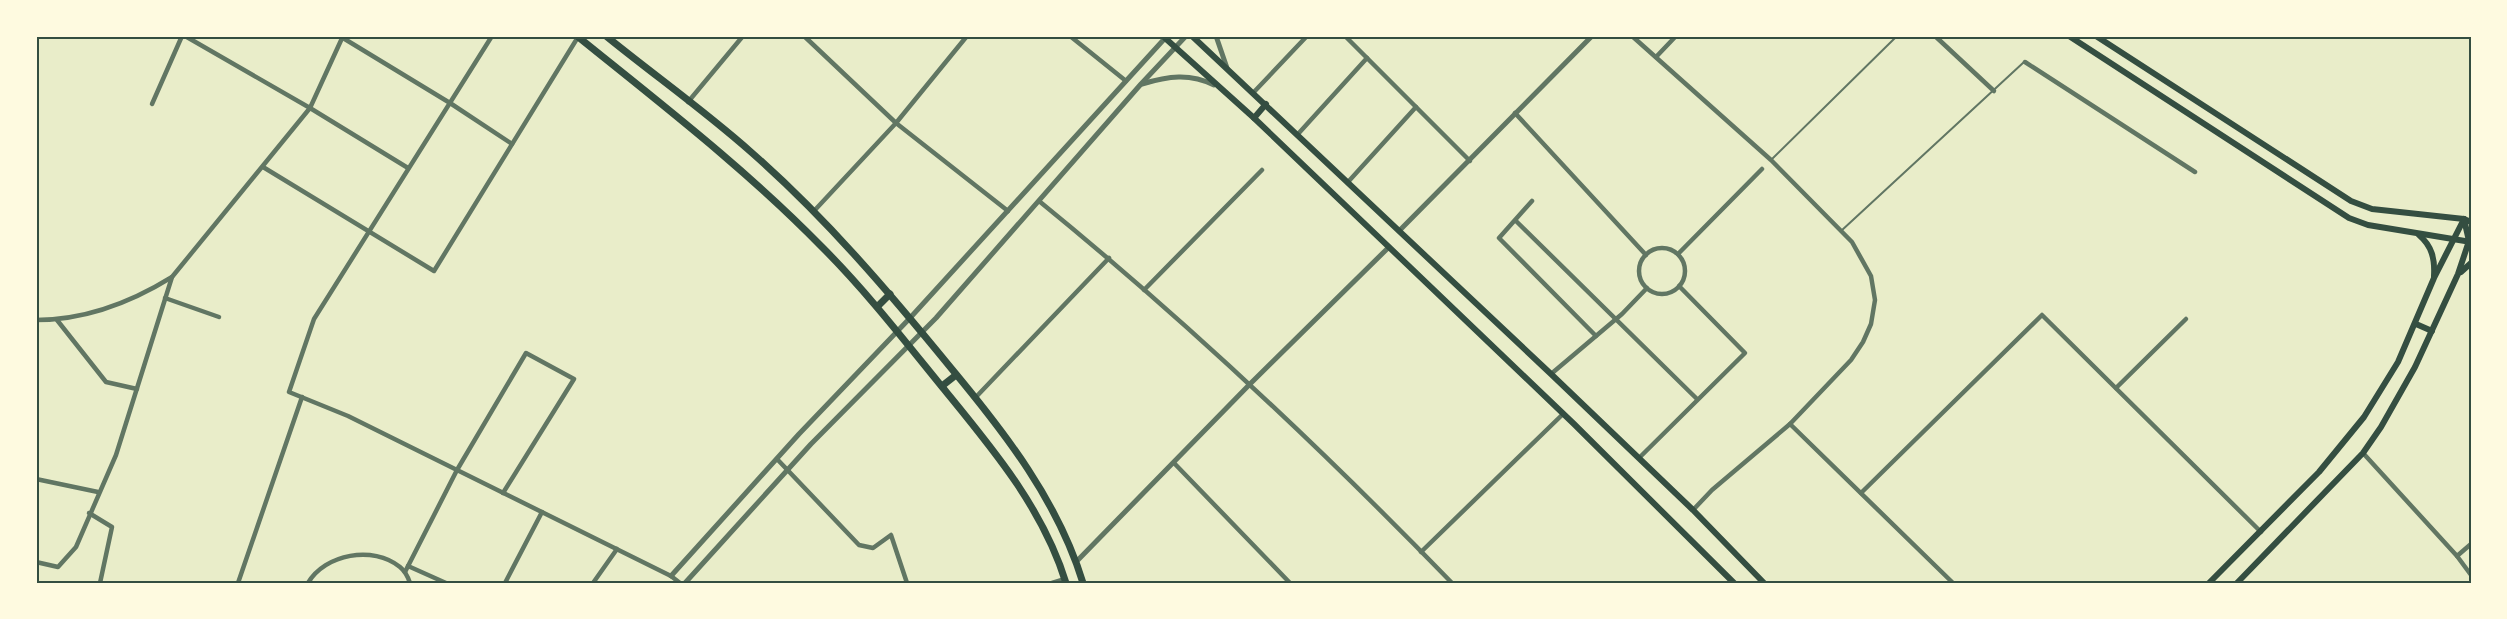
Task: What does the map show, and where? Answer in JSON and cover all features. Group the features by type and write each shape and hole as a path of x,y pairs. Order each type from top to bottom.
{"main road":[{"path":"578,36 764,191 821,245 878,306 992,446 1023,491 1049,539 1066,581"},
{"path":"606,36 751,151 814,211 890,294 1018,453 1050,506 1076,562 1083,583"},
{"path":"1192,36 1639,458 1764,583"},
{"path":"2069,36 2305,192 2349,218 2368,225 2470,241"},
{"path":"2096,36 2351,201 2372,209 2464,219 2471,222"},
{"path":"1166,37 1216,86 1254,118 1563,414 1734,583"},
{"path":"1254,118 1266,104"},
{"path":"2209,583 2319,472 2364,417 2398,362 2434,278 2464,219"},
{"path":"2237,583 2363,453 2381,427 2415,367 2458,274 2470,241 2464,219"},
{"path":"2419,234 2427,241 2432,251 2435,264 2434,278"},
{"path":"2458,274 2471,263"},
{"path":"878,306 890,294"},
{"path":"2416,324 2432,331"},
{"path":"942,386 956,375"}],"street":[{"path":"152,104 183,36 310,108 408,168"},
{"path":"492,36 314,320 290,392 348,416 671,576 680,583"},
{"path":"262,166 434,271 578,36"},
{"path":"688,102 743,36"},
{"path":"804,36 896,123 1008,211"},
{"path":"814,211 896,123 967,36"},
{"path":"1071,36 1126,81"},
{"path":"685,583 788,470 922,333 1186,36"},
{"path":"1216,36 1227,68"},
{"path":"1254,93 1307,36"},
{"path":"1345,36 1470,161"},
{"path":"1400,231 1592,36"},
{"path":"1632,36 1771,160 1852,242 1871,276 1875,300 1871,324 1851,360 1790,424 1712,490 1693,510"},
{"path":"1656,57 1676,36"},
{"path":"1935,36 1994,91"},
{"path":"36,320 57,320 105,310 145,294 172,277 310,108 343,37 512,144"},
{"path":"671,576 1166,37"},
{"path":"1298,134 1367,58"},
{"path":"2025,62 2195,172"},
{"path":"1141,84 1176,76 1201,78 1216,86"},
{"path":"1348,182 1416,107"},
{"path":"1515,113 1646,255"},
{"path":"1678,254 1762,169"},
{"path":"1144,290 1262,170"},
{"path":"1039,201 1109,258 1250,384 1452,583"},
{"path":"1532,201 1499,237 1596,336"},
{"path":"1516,221 1697,399"},
{"path":"1076,562 1250,384 1389,247"},
{"path":"1665,248 1678,254 1685,268 1685,276 1679,286 1669,293 1661,294 1647,288 1640,275 1640,268 1646,255 1651,251 1665,248"},
{"path":"975,397 1109,258"},
{"path":"36,562 58,567 76,547 116,454 172,277"},
{"path":"1639,458 1745,353 1679,286"},
{"path":"1551,374 1616,319 1647,288"},
{"path":"165,298 219,317"},
{"path":"1861,493 2042,315 2261,532"},
{"path":"2116,388 2186,319"},
{"path":"57,320 106,382 137,389"},
{"path":"405,572 457,470 526,353 574,379 503,493"},
{"path":"238,583 302,397"},
{"path":"1421,552 1563,414"},
{"path":"1790,424 1953,583"},
{"path":"2363,453 2457,556 2471,575"},
{"path":"777,459 859,545 873,548 879,546 891,535 907,583"},
{"path":"1174,463 1290,583"},
{"path":"36,479 98,492"},
{"path":"505,583 542,512"},
{"path":"89,513 112,527 100,583"},
{"path":"2457,556 2471,544"},
{"path":"593,583 617,549"},
{"path":"308,583 321,568 332,561 347,556 366,555 399,566 410,583"},
{"path":"408,566 446,583"},
{"path":"1052,583 1066,581"}],"lane":[{"path":"1771,160 1897,36"},
{"path":"1841,231 2025,62"}]}
